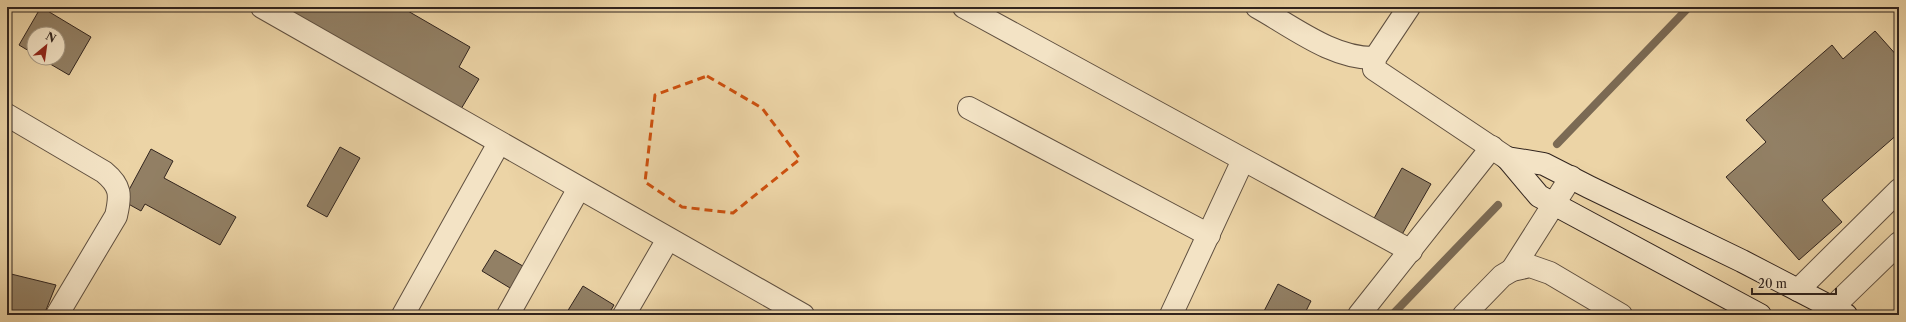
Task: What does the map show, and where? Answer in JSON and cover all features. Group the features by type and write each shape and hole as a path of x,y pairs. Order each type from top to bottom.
{"street":[{"path":"262,7 803,315"},
{"path":"964,7 1410,251"},
{"path":"1257,7 1332,50 1360,58 1375,58"},
{"path":"1409,7 1375,58 1374,69 1499,152 1539,196 1760,315"},
{"path":"969,108 1209,235"},
{"path":"7,115 104,172 114,180 119,190 119,202 116,216 57,315"},
{"path":"403,315 499,143"},
{"path":"1499,152 1544,164 1572,177 1589,187 1742,261 1839,311 1896,250"},
{"path":"1360,315 1410,251 1499,152"},
{"path":"1171,315 1243,160"},
{"path":"1512,270 1572,177"},
{"path":"508,315 579,188"},
{"path":"1798,290 1899,190"},
{"path":"624,315 668,239"},
{"path":"1464,315 1502,276 1512,270 1530,266 1541,268 1621,315"}],"highlighted area":[{"path":"707,76 762,108 800,159 733,213 682,207 645,182 655,95"}],"building":[{"path":"41,7 91,37 69,75 54,66 66,66 66,26 30,26"},
{"path":"275,7 401,7 470,47 459,67 479,79 458,114"},
{"path":"1875,31 1899,58 1899,133 1822,200 1842,222 1799,260 1726,177 1766,142 1746,120 1832,45 1843,59"},
{"path":"26,33 26,49 19,45"},
{"path":"340,147 360,158 327,217 307,206"},
{"path":"151,149 173,161 164,178 236,217 220,245 145,204 141,211 123,201"},
{"path":"1402,168 1431,184 1400,238 1372,222"},
{"path":"495,250 528,269 515,291 482,271"},
{"path":"7,273 56,285 44,315 12,315 7,312"},
{"path":"1278,284 1311,301 1304,315 1262,315"},
{"path":"583,286 614,305 608,315 572,315 567,312"}],"waterway":[{"path":"1557,144 1689,7"},
{"path":"1392,315 1498,205"}]}
